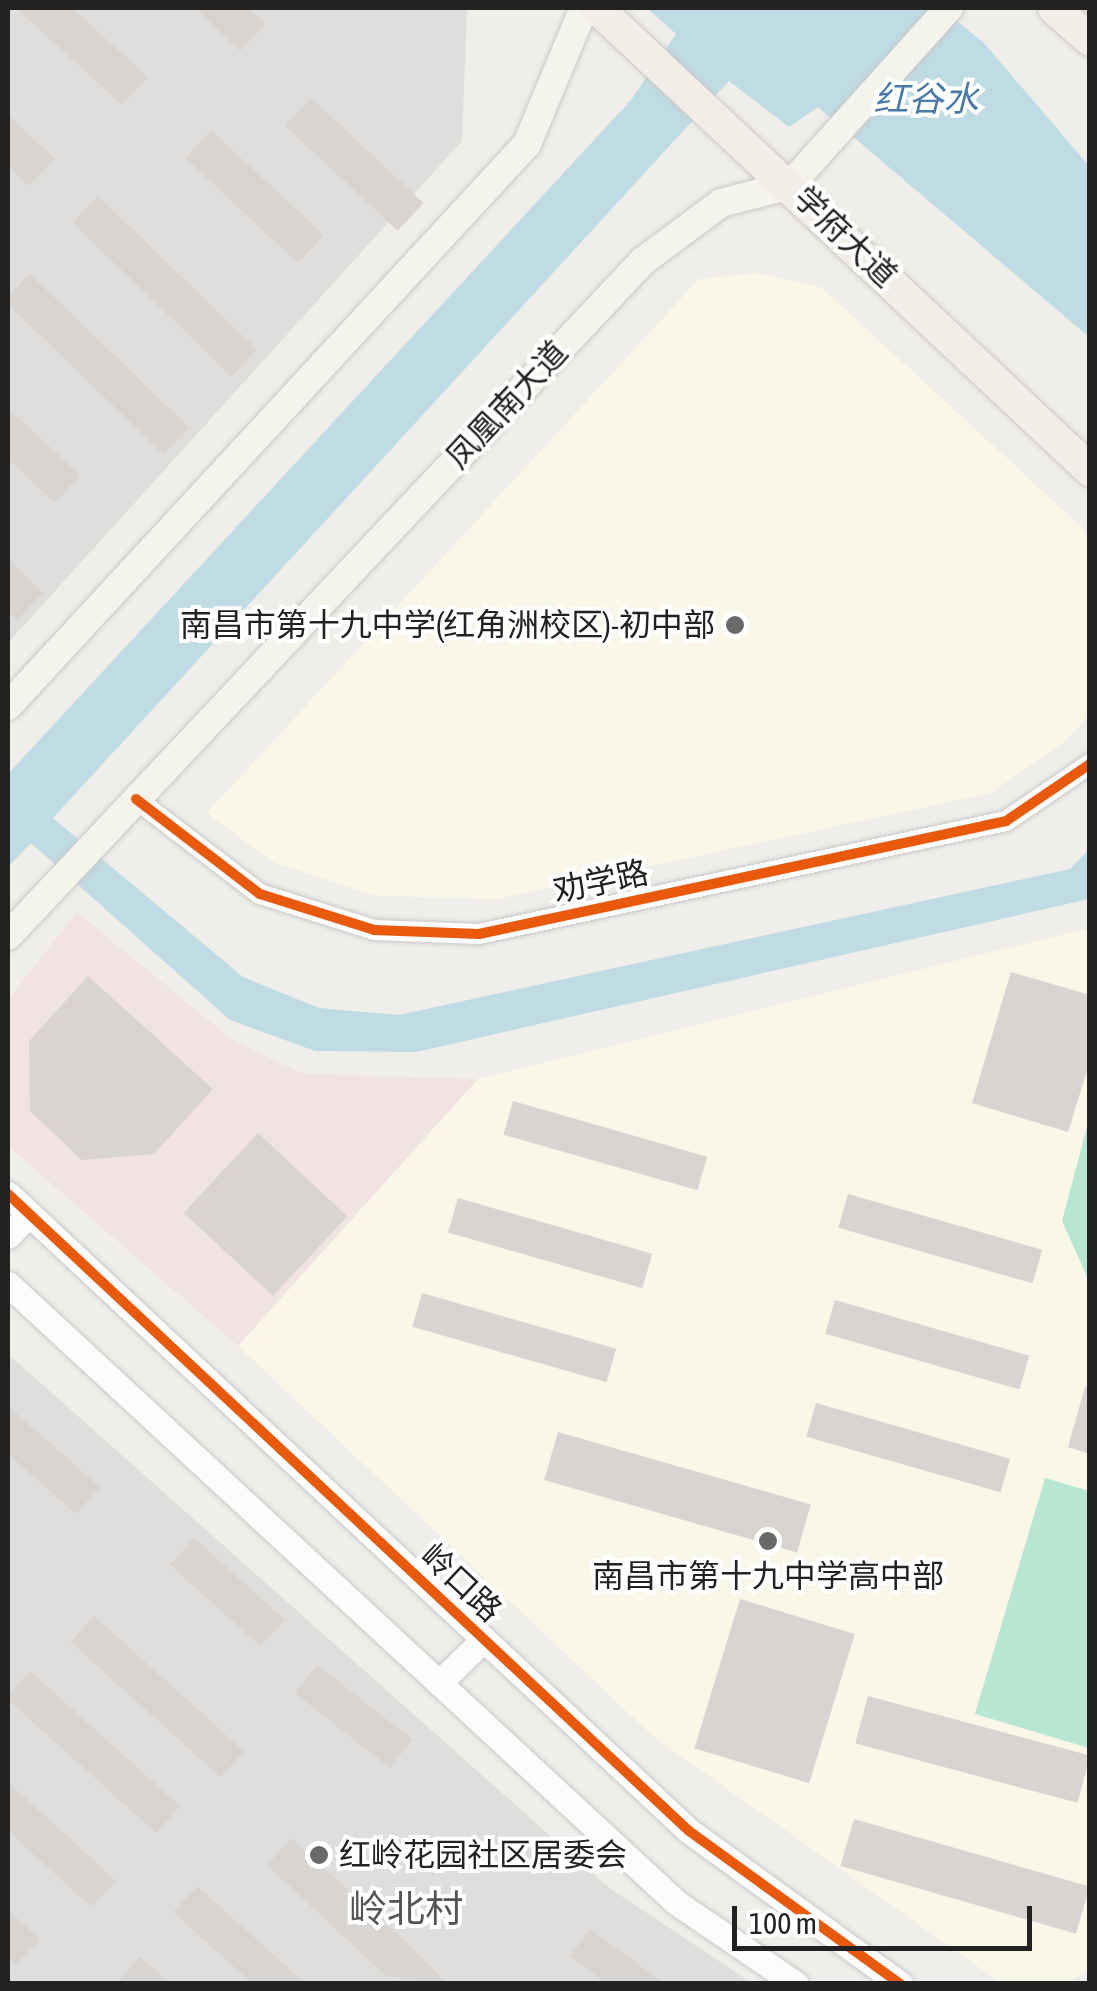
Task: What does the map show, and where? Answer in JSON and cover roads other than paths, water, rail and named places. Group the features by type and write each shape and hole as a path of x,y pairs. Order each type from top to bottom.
{"main road":[{"path":"11,695 528,144 584,8"},
{"name":"学府大道","path":"597,8 1090,470"},
{"path":"790,185 949,8"},
{"path":"1054,8 1090,40"},
{"name":"凤凰南大道","path":"8,936 642,261 721,203 790,185"}],"street":[{"name":"劝学路","path":"136,799 260,894 374,930 479,934 1006,821 1090,764"},
{"name":"岭口路","path":"8,1194 688,1831 900,1984"},
{"path":"8,1236 29,1214"},
{"path":"8,1284 677,1903 796,1984"},
{"path":"439,1683 484,1639"}],"water":[{"name":"红谷水","path":"647,8 940,8 983,42 1089,166 1089,337 818,107 789,127 729,81 53,818 243,977 319,1008 399,1015 1070,869 1089,850 1089,899 416,1052 315,1051 230,1020 31,843 8,867 8,774 631,100 676,34"}],"place":[{"name":"南昌市第十九中学(红角洲校区)-初中部","path":"735,625"},
{"name":"南昌市第十九中学高中部","path":"768,1541"},
{"name":"红岭花园社区居委会","path":"319,1855"}],"district":[{"name":"岭北村","path":"406,1909"}]}
